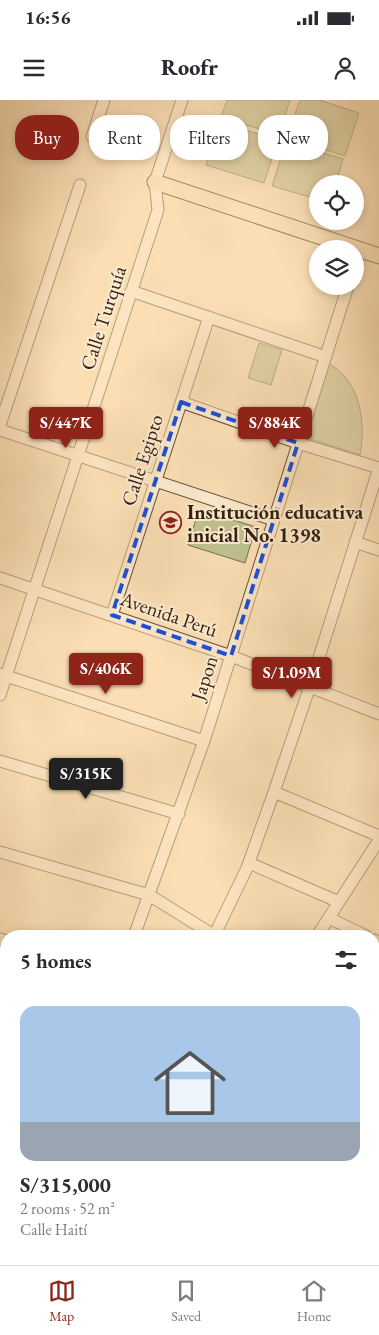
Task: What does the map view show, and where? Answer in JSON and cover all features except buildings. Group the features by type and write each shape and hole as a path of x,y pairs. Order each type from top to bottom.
{"main road":[{"path":"155,182 379,256"}],"street":[{"path":"99,115 104,100"},
{"path":"155,182 182,100"},
{"name":"Calle Turquía","path":"0,695 3,675 34,589 158,210 155,182"},
{"path":"0,425 80,185"},
{"path":"131,291 326,357"},
{"name":"Japon","path":"136,930 204,741 345,295"},
{"name":"Calle Egipto","path":"112,615 154,481 209,317"},
{"path":"181,402 298,443 379,468 310,686 274,792 248,863 217,930"},
{"path":"0,430 274,520"},
{"path":"355,542 379,550"},
{"name":"Avenida Perú","path":"0,578 231,656 379,714"},
{"path":"3,675 204,741"},
{"path":"0,760 179,814"},
{"path":"274,792 379,836"},
{"path":"322,930 379,840"},
{"path":"0,852 149,895 204,930"},
{"path":"248,863 339,902"},
{"path":"329,918 354,930"}],"highlighted area":[{"path":"181,402 298,443 231,656 112,615"}],"green space":[{"path":"227,100 290,100 285,115 258,115 258,128 248,125 248,115 222,115"},
{"path":"300,100 319,100 359,113 345,156 328,150 328,115 295,115"},
{"path":"248,131 258,134 258,160 271,160 264,183 206,165 208,160 248,160"},
{"path":"328,155 343,159 339,175 309,175 309,197 272,186 280,160 328,160"},
{"path":"259,343 282,350 271,385 248,378"},
{"path":"328,362 346,378 356,395 362,425 360,455 307,438"},
{"path":"199,509 256,527 245,563 188,545"}],"place":[{"name":"Institución educativa inicial No. 1398","path":"171,523"}]}
